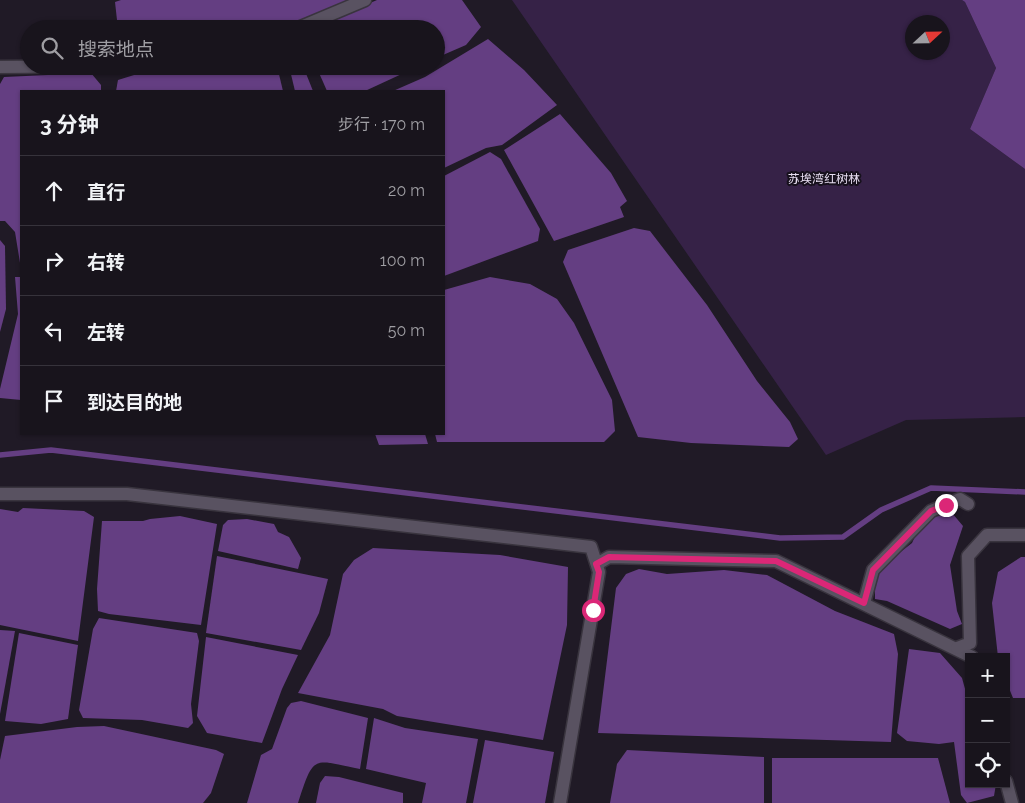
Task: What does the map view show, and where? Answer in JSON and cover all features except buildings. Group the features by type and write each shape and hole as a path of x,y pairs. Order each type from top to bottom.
{"street":[{"path":"317,20 365,0"},
{"path":"0,67 20,67"},
{"path":"0,494 127,494 591,547 599,572 560,803"},
{"path":"864,603 873,570 931,511 960,499 968,504"},
{"path":"956,648 970,643 968,556 987,535 1025,535"},
{"path":"596,564 609,557 776,561 965,653"},
{"path":"1008,788 1012,803"}],"green space":[{"name":"苏埃湾红树林","path":"512,0 962,0 965,2 996,68 970,129 1025,169 1025,417 906,420 826,455"}],"shaded area":[{"path":"121,0 351,0 306,20 117,20 115,2"},
{"path":"377,0 462,0 481,27 466,45 445,54 445,20 331,20"},
{"path":"962,0 1025,0 1025,169 970,129 996,68 965,2"},
{"path":"488,39 524,70 557,105 502,145 486,148 445,168 445,90 395,90 428,75 445,75 445,65"},
{"path":"93,75 101,85 101,90 20,90 20,263 15,232 5,221 0,221 0,84 4,77"},
{"path":"134,75 279,75 283,90 116,90 118,80"},
{"path":"291,75 307,75 313,90 295,90"},
{"path":"320,75 400,75 367,90 327,90"},
{"path":"560,114 611,173 627,201 620,207 624,217 554,241 504,150"},
{"path":"490,152 501,159 540,229 538,241 445,276 445,175"},
{"path":"634,228 650,231 707,305 757,381 790,422 798,439 789,447 691,443 638,437 563,262 568,250"},
{"path":"0,240 5,246 6,309 0,332"},
{"path":"15,277 20,277 20,400 0,398 0,389 18,314"},
{"path":"490,277 530,284 557,299 574,323 612,400 615,431 604,442 437,442 435,435 445,435 445,290"},
{"path":"375,435 425,435 428,444 379,445"},
{"path":"23,508 84,511 94,517 78,641 0,625 0,509 18,512"},
{"path":"952,513 963,526 950,565 957,611 962,624 950,629 887,601 875,599 875,572 912,543 920,526 938,515"},
{"path":"180,516 217,524 201,625 98,611 97,589 102,521 143,521"},
{"path":"247,519 274,524 278,532 289,537 301,558 298,569 218,551 223,525 228,520"},
{"path":"373,548 500,555 568,567 567,625 543,740 397,716 383,709 298,693 330,635 343,574 354,560"},
{"path":"217,556 328,579 319,613 301,650 206,633"},
{"path":"1021,557 1025,557 1025,698 1013,698 1010,691 1010,653 998,653 992,603 998,572"},
{"path":"639,569 667,574 724,570 767,575 835,611 894,634 898,654 891,742 598,733 616,588 626,574"},
{"path":"99,618 197,633 199,641 191,704 193,723 188,728 142,720 83,718 79,710 93,629"},
{"path":"0,630 15,631 0,714"},
{"path":"19,633 78,645 68,719 41,724 5,721"},
{"path":"206,637 298,655 282,689 262,743 207,733 197,716"},
{"path":"909,649 940,653 962,678 965,689 965,788 995,788 994,796 967,803 961,795 954,742 939,744 907,741 897,733"},
{"path":"301,701 368,718 360,769 324,762 317,764 312,768 308,776 298,803 247,803 261,755 272,749 287,708 291,703"},
{"path":"374,718 405,728 478,739 466,803 422,803 426,783 366,769"},
{"path":"104,726 216,750 224,754 211,793 203,803 0,803 0,760 5,736 77,727"},
{"path":"485,740 554,752 545,803 473,803"},
{"path":"627,750 764,757 764,803 610,803 617,764"},
{"path":"772,758 938,758 950,803 772,803"},
{"path":"325,776 339,777 403,793 403,803 316,803 320,783"}],"waterway":[{"path":"0,455 51,450 780,538 843,537 881,510 931,488 1025,492"}],"route":[{"path":"593,610 599,572 596,564 609,557 776,561 864,603 873,570 931,511 946,505"}]}
